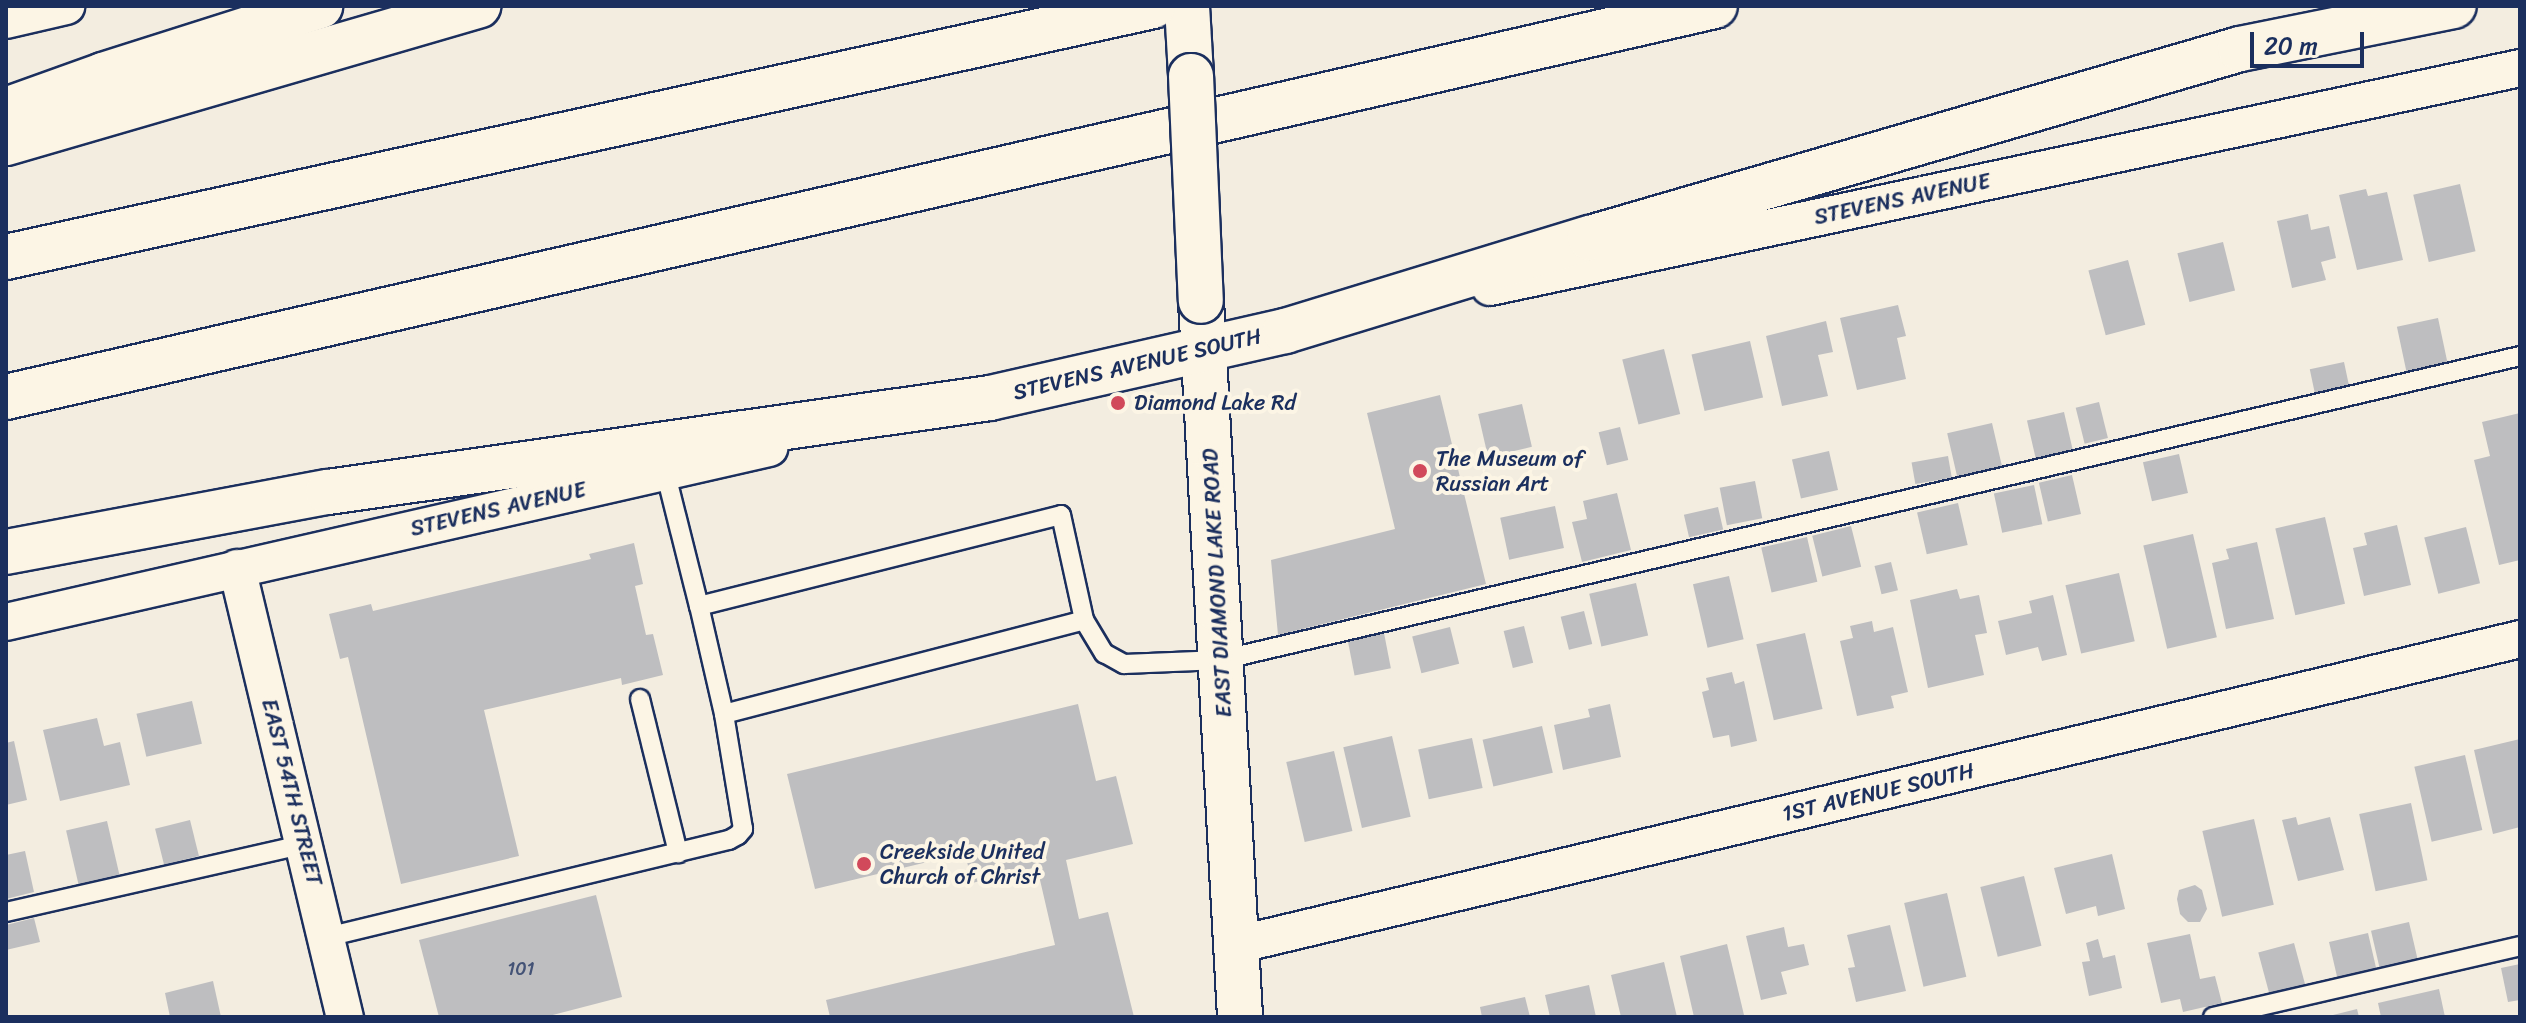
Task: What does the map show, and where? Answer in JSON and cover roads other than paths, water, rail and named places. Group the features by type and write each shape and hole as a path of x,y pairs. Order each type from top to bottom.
{"main road":[{"path":"6,110 103,75 320,6"},
{"path":"6,143 479,6"},
{"path":"6,257 1153,6"},
{"name":"EAST DIAMOND LAKE ROAD","path":"1187,6 1240,1017"},
{"path":"6,397 1715,6"},
{"name":"STEVENS AVENUE SOUTH","path":"6,552 328,492 990,398 1285,331 1590,238 2240,49 2454,6"}],"street":[{"path":"6,20 66,6"},
{"name":"STEVENS AVENUE","path":"1285,331 2518,80"},
{"name":"STEVENS AVENUE","path":"6,622 990,398"},
{"name":"EAST 54TH STREET","path":"237,568 345,1017"},
{"name":"1ST AVENUE SOUTH","path":"1236,945 2520,639"}],"lane":[{"path":"699,606 1061,515 1084,620 1104,653 1124,664 1221,660 2520,356"},
{"path":"327,937 729,840 743,829 724,714 665,471"},
{"path":"724,714 1084,620"},
{"path":"640,699 678,853"},
{"path":"6,912 305,844"},
{"path":"2213,1017 2520,946"}],"place":[{"name":"Diamond Lake Rd","path":"1118,403"},
{"name":"The Museum of Russian Art","path":"1420,471"},
{"name":"Creekside United Church of Christ","path":"864,864"}]}
